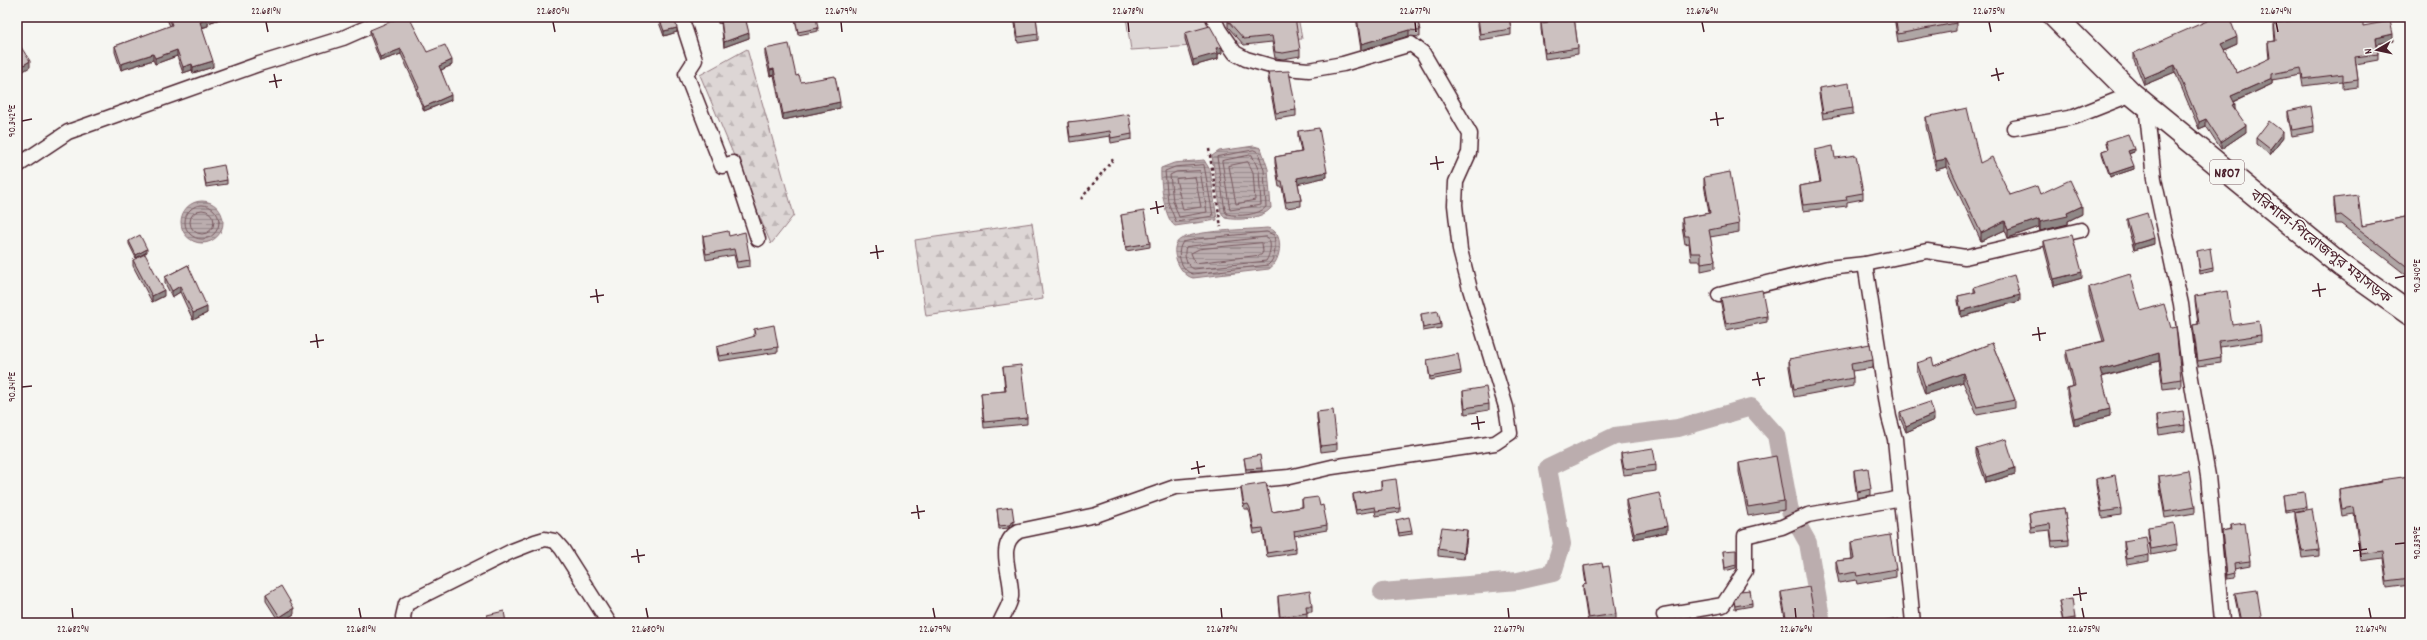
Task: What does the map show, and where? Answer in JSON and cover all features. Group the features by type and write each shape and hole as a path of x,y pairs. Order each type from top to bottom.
{"highway":[{"name":"বরিশাল-পিরোজপুর মহাসড়ক","path":"2055,17 2139,99 2341,265 2410,314"}],"street":[{"path":"17,166 68,132 252,66 343,38 391,17"},
{"path":"681,17 695,60 686,74 722,166 733,163 758,239"},
{"path":"1000,623 1011,596 1006,546 1013,535 1019,531 1096,515 1175,487 1289,477 1332,467 1495,443 1510,433 1506,407 1470,289 1460,250 1455,205 1456,182 1469,153 1470,134 1423,53 1411,44 1343,64 1309,70 1274,67 1246,60 1235,53 1219,30 1213,17"},
{"path":"2014,128 2074,117 2139,99 2154,179 2181,304 2188,367 2208,476 2222,622"},
{"path":"1719,296 1828,268 1865,264 1927,251 1965,257 2081,230"},
{"path":"1865,264 1889,417 1895,439 1902,498 1913,623"},
{"path":"1664,615 1723,605 1745,571 1745,536 1782,527 1808,515 1902,498"},
{"path":"404,623 403,617 406,604 512,551 544,539 555,542 562,549 609,623"}],"path":[{"path":"1209,149 1221,228"},
{"path":"1081,198 1114,158"}],"green space":[{"path":"1126,17 1298,17 1302,39 1131,50"},
{"path":"747,49 794,215 771,244 700,75"},
{"path":"1032,223 1043,299 926,316 915,240"}],"water":[{"path":"1254,146 1261,148 1268,169 1271,208 1262,215 1256,217 1236,219 1225,218 1221,212 1212,156 1219,151"},
{"path":"1204,160 1210,170 1217,220 1175,226 1171,222 1165,208 1161,182 1161,168 1174,163"},
{"path":"202,201 217,207 223,222 217,237 202,243 187,237 181,222 187,207"},
{"path":"1267,228 1273,230 1277,234 1280,246 1277,260 1269,269 1193,278 1183,272 1176,260 1175,248 1177,243 1181,239 1189,236 1210,232"}],"building":[{"path":"169,17 207,17 208,20 200,22 213,61 193,67 192,64 183,67 177,50 155,58 153,54 121,64 115,46 172,25"},
{"path":"399,17 409,17 427,52 445,45 452,60 439,66 451,95 424,107 417,89 419,88 401,49 380,57 370,30"},
{"path":"659,17 674,17 677,28 664,31"},
{"path":"718,17 745,17 749,33 724,42 721,19 718,19"},
{"path":"816,17 818,28 798,32 795,18"},
{"path":"1015,17 1036,17 1038,34 1018,37"},
{"path":"1260,17 1295,17 1300,50 1283,53 1275,52 1272,36 1244,39 1228,21"},
{"path":"1357,17 1417,17 1420,31 1409,30 1361,44"},
{"path":"1478,17 1509,17 1511,29 1480,34"},
{"path":"1547,17 1574,17 1578,48 1545,53 1541,23 1548,22"},
{"path":"1895,17 1954,17 1956,23 1898,34"},
{"path":"2216,17 2229,17 2237,37 2221,44 2237,73 2270,58 2268,42 2276,41 2274,23 2319,17 2359,17 2360,23 2363,22 2363,26 2390,21 2393,34 2376,38 2378,54 2355,57 2358,80 2343,82 2343,74 2303,79 2301,68 2272,74 2272,78 2231,96 2235,104 2232,105 2246,125 2221,142 2206,119 2199,122 2175,65 2144,78 2134,53"},
{"path":"1210,26 1222,47 1216,48 1218,53 1193,60 1185,33"},
{"path":"17,41 30,61 17,69"},
{"path":"789,44 796,76 799,75 801,82 835,76 840,102 783,114 774,69 770,70 765,49"},
{"path":"1289,71 1296,110 1276,113 1268,72"},
{"path":"1849,83 1853,108 1823,113 1819,88"},
{"path":"2311,106 2314,126 2292,130 2288,111"},
{"path":"1967,108 1980,163 1992,157 2010,195 2037,186 2040,194 2070,180 2082,206 2067,213 2068,216 2040,222 2039,219 2008,230 2005,221 1981,233 1946,159 1936,161 1926,117"},
{"path":"1129,114 1132,134 1111,138 1110,131 1070,137 1068,122 1086,121"},
{"path":"2269,121 2283,132 2270,149 2256,138"},
{"path":"1319,128 1327,172 1297,178 1301,200 1286,202 1282,181 1279,181 1275,157 1302,152 1298,131"},
{"path":"2128,134 2134,149 2128,151 2134,166 2110,174 2102,151 2108,149 2106,141"},
{"path":"1833,146 1835,158 1856,155 1863,193 1846,196 1847,200 1803,205 1800,186 1821,182 1815,150"},
{"path":"224,165 227,180 206,184 203,169"},
{"path":"1730,172 1739,224 1709,230 1715,261 1701,263 1701,253 1691,253 1689,236 1685,236 1682,218 1710,213 1704,177"},
{"path":"2358,195 2362,226 2410,216 2410,269 2341,215 2336,216 2334,198"},
{"path":"1144,211 1150,243 1126,247 1121,215"},
{"path":"2147,213 2154,238 2134,244 2127,219"},
{"path":"728,231 729,236 745,232 750,260 737,262 734,249 706,254 703,236"},
{"path":"140,235 147,249 136,255 129,241"},
{"path":"2072,235 2082,272 2054,279 2044,241"},
{"path":"2210,248 2213,268 2200,271 2197,251"},
{"path":"145,254 164,290 152,296 133,260"},
{"path":"188,265 207,307 193,313 180,286 172,291 165,277"},
{"path":"2130,274 2141,311 2164,304 2171,328 2176,327 2181,379 2163,382 2159,353 2100,370 2110,409 2074,418 2067,388 2075,386 2066,350 2105,341 2089,287"},
{"path":"2014,275 2020,295 1961,311 1958,296 1976,292 1974,287"},
{"path":"1762,290 1767,316 1726,324 1721,298"},
{"path":"2227,291 2232,325 2259,321 2261,335 2219,341 2221,357 2198,361 2193,325 2199,324 2195,296"},
{"path":"1438,311 1441,324 1423,328 1421,314"},
{"path":"774,325 778,347 719,356 717,347 755,336 754,329"},
{"path":"1992,343 2015,400 1977,407 1963,373 1925,386 1917,363 1932,358 1934,366"},
{"path":"1870,344 1873,360 1851,364 1853,378 1794,389 1789,359"},
{"path":"1458,354 1461,371 1430,377 1427,360"},
{"path":"1021,365 1027,418 984,422 981,393 1006,391 1003,367"},
{"path":"1486,387 1489,404 1465,408 1463,391"},
{"path":"1930,402 1934,414 1906,426 1900,412"},
{"path":"1333,410 1337,444 1321,446 1317,412"},
{"path":"2183,411 2185,425 2159,429 2157,415"},
{"path":"2006,439 2015,468 1986,477 1976,448"},
{"path":"1653,448 1656,465 1624,469 1621,453"},
{"path":"1260,455 1262,468 1246,469 1244,458"},
{"path":"1776,456 1784,501 1748,507 1739,463"},
{"path":"1868,468 1871,489 1857,492 1854,470"},
{"path":"2189,471 2195,507 2165,512 2159,476"},
{"path":"2115,475 2121,509 2102,512 2096,479"},
{"path":"2410,476 2410,578 2387,581 2383,551 2361,554 2354,507 2342,509 2339,489 2382,482 2381,480"},
{"path":"1396,479 1400,508 1376,511 1375,507 1356,510 1353,494 1382,489 1381,481"},
{"path":"1266,483 1272,512 1303,507 1302,499 1318,497 1320,506 1323,505 1327,525 1294,531 1296,548 1267,553 1263,528 1254,529 1250,508 1248,504 1244,505 1241,487"},
{"path":"2304,492 2306,507 2285,510 2283,495"},
{"path":"1659,493 1667,526 1634,533 1626,500"},
{"path":"1012,507 1014,521 1009,525 999,526 997,509"},
{"path":"2064,508 2069,540 2052,541 2050,524 2031,527 2029,513"},
{"path":"2312,509 2319,550 2302,552 2295,512"},
{"path":"1409,517 1412,531 1399,533 1396,520"},
{"path":"2174,523 2177,544 2151,549 2148,527"},
{"path":"2245,523 2250,561 2234,563 2235,573 2227,575 2222,531 2232,529 2231,525"},
{"path":"1442,527 1467,530 1464,553 1438,549"},
{"path":"1890,535 1896,569 1857,576 1856,572 1839,575 1836,561 1854,559 1851,542"},
{"path":"2146,537 2149,555 2127,559 2124,541"},
{"path":"1736,550 1736,565 1725,568 1723,551"},
{"path":"1602,563 1603,567 1609,566 1616,614 1588,618 1583,585 1587,584 1584,566"},
{"path":"281,586 294,608 280,617 266,595"},
{"path":"1809,587 1816,623 1787,623 1781,592"},
{"path":"1750,590 1752,603 1735,606 1734,601 1740,591"},
{"path":"2257,590 2262,623 2236,623 2241,622 2235,593"},
{"path":"1310,591 1312,606 1306,606 1307,613 1280,617 1278,596"},
{"path":"2072,599 2075,618 2063,620 2059,601"},
{"path":"504,611 506,623 489,623 487,615"},
{"path":"1691,617 1693,623 1672,623 1672,621"},
{"path":"1899,619 1900,623 1874,623"}],"waterway":[{"path":"1382,592 1518,581 1553,573 1562,544 1548,468 1615,436 1678,428 1751,407 1776,435 1790,511 1808,543 1822,623"}]}
